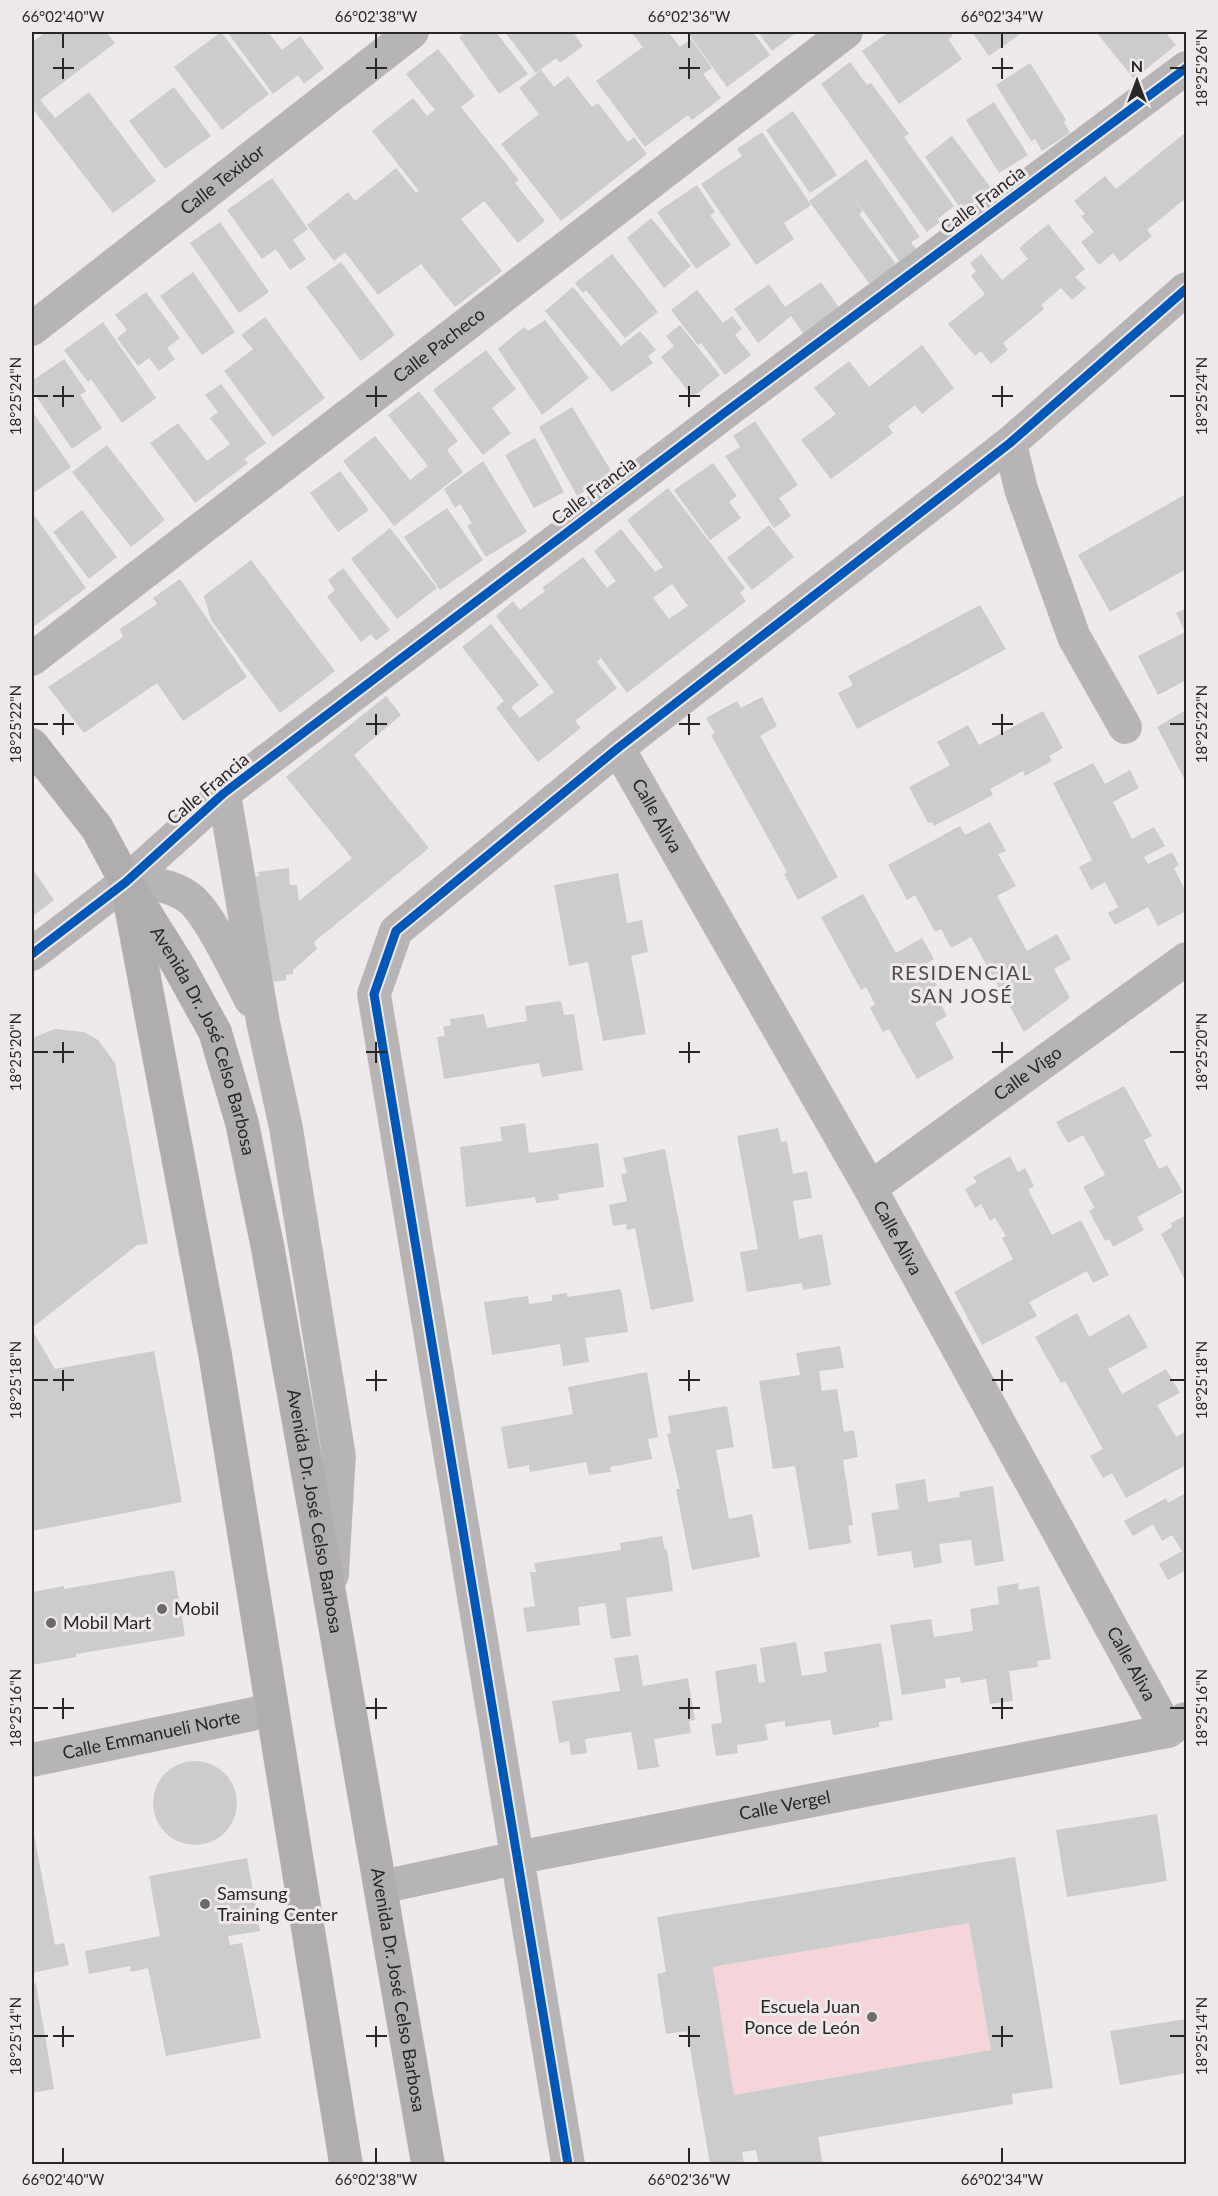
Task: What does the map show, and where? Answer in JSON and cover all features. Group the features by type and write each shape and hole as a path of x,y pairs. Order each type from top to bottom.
{"main road":[{"name":"Avenida Dr. José Celso Barbosa","path":"32,745 96,828 126,882 178,965 215,1032 242,1123 267,1244 428,2164"},
{"name":"Avenida Dr. José Celso Barbosa","path":"126,882 215,1354 346,2164"}],"street":[{"name":"Calle Texidor","path":"32,330 412,32"},
{"name":"Calle Pacheco","path":"32,659 846,32"},
{"name":"Calle Francia","path":"32,954 126,882 224,793 713,421 1186,68"},
{"path":"568,2164 374,994 396,932 618,748 1010,443 1186,289"},
{"path":"1010,443 1021,489 1074,637 1125,727"},
{"name":"Calle Aliva","path":"618,748 1177,1724"},
{"path":"224,793 263,1022 286,1128 339,1456 330,1598"},
{"path":"126,882 151,883 173,889 191,898 212,928 263,1022"},
{"name":"Calle Vigo","path":"870,1188 1186,959"},
{"name":"Calle Emmanueli Norte","path":"32,1760 272,1710"},
{"name":"Calle Vergel","path":"381,1887 1177,1724"}],"shaded area":[{"path":"969,1923 991,2050 734,2095 713,1967"}],"building":[{"path":"46,32 106,32 115,43 40,100 55,118 89,92 156,181 113,213 32,108 32,42"},
{"path":"221,32 269,94 222,130 174,67"},
{"path":"268,32 282,50 300,36 324,68 304,84 298,75 273,94 228,33"},
{"path":"466,32 496,32 528,74 499,94 459,37"},
{"path":"505,32 573,32 583,46 560,63 556,58 536,73"},
{"path":"631,32 668,32 680,47 691,39 712,68 703,74 721,98 692,120 688,115 645,147 596,81 643,47"},
{"path":"753,32 770,55 727,87 688,33"},
{"path":"758,32 797,32 772,51"},
{"path":"889,32 950,32 953,36 948,39 962,59 899,104 862,51"},
{"path":"972,32 1017,32 1019,35 989,56"},
{"path":"1096,32 1165,32 1176,45 1134,79"},
{"path":"438,49 475,96 461,107 519,180 515,183 545,221 518,243 484,201 461,219 502,271 455,307 421,264 378,295 345,252 334,261 307,225 348,192 355,201 396,168 416,193 419,191 372,131 413,98 427,116 435,110 406,74"},
{"path":"850,62 867,85 871,83 909,134 904,137 954,206 938,219 940,222 927,232 821,84"},
{"path":"1030,63 1066,120 1064,122 1070,133 1042,151 1035,139 1031,141 996,85"},
{"path":"541,70 554,87 568,76 592,107 598,103 628,142 634,137 647,154 561,221 501,144 539,114 519,88"},
{"path":"174,87 211,136 165,169 129,121"},
{"path":"994,102 1028,155 999,173 966,120"},
{"path":"793,111 837,175 810,193 766,130"},
{"path":"762,132 811,205 784,223 794,239 756,265 701,184 742,156 737,149"},
{"path":"1186,132 1186,198 1147,230 1152,236 1120,262 1113,253 1099,265 1081,242 1094,232 1081,216 1085,214 1074,201 1105,176 1116,189"},
{"path":"952,136 991,188 962,211 925,157"},
{"path":"866,159 920,237 911,242 921,256 904,268 848,189 863,211 859,214 901,271 874,290 809,201"},
{"path":"272,178 308,229 293,240 306,259 290,270 276,249 262,259 227,210"},
{"path":"697,185 715,212 710,215 731,245 696,269 657,212"},
{"path":"651,218 691,266 664,288 627,238"},
{"path":"220,222 269,292 239,313 190,243"},
{"path":"1048,224 1085,269 1075,277 1086,288 1072,300 1061,288 1041,305 1044,309 1003,343 1008,350 991,364 981,351 975,356 948,324 985,294 971,276 976,271 970,263 981,254 1002,280 1028,259 1019,248"},
{"path":"612,254 658,312 625,338 586,290 583,293 575,283"},
{"path":"341,262 395,335 361,361 306,287"},
{"path":"193,272 235,332 202,355 160,296"},
{"path":"821,282 842,312 806,337 791,316 758,343 734,309 769,284 785,307"},
{"path":"573,287 621,346 640,331 656,350 648,356 653,363 612,392 545,311"},
{"path":"697,290 723,323 732,316 742,329 735,335 751,355 725,375 701,343 698,345 671,310"},
{"path":"146,292 180,338 167,348 175,359 159,371 149,358 138,366 117,338 127,330 115,315"},
{"path":"265,317 325,398 273,437 224,371 253,349 241,335"},
{"path":"545,320 589,378 542,415 498,349 524,327 528,331"},
{"path":"103,322 156,398 122,423 91,379 88,382 64,350"},
{"path":"680,325 720,375 693,397 661,357 674,346 666,336"},
{"path":"922,345 954,388 922,414 915,405 888,426 893,433 831,479 801,440 836,414 814,388 849,361 869,387"},
{"path":"486,350 516,389 492,408 511,433 483,455 433,390"},
{"path":"64,359 86,391 80,395 102,428 72,449 32,390 32,381"},
{"path":"221,384 266,443 244,459 248,463 195,503 150,443 178,423 207,461 230,444 210,418 218,412 205,395"},
{"path":"419,391 458,441 447,450 463,472 394,526 343,461 375,436 410,480 428,466 388,415"},
{"path":"572,407 613,474 577,496 539,427"},
{"path":"32,411 71,467 32,494"},
{"path":"755,421 798,485 779,498 791,516 774,528 725,456 740,447 733,436"},
{"path":"535,438 564,492 534,508 505,455"},
{"path":"107,445 165,520 131,547 72,472"},
{"path":"483,461 527,532 486,557 467,526 472,523 460,504 455,508 444,489"},
{"path":"713,463 737,496 729,502 741,518 710,540 674,490"},
{"path":"340,471 369,510 338,532 310,493"},
{"path":"668,488 745,588 740,593 746,601 627,693 601,658 597,662 617,688 575,721 581,728 538,762 496,708 504,701 462,647 491,624 539,685 511,707 520,718 554,692 496,616 513,601 520,610 545,591 542,588 583,557 607,588 616,581 594,551 621,529 655,572 663,567 627,520","holes":["672,584 688,606 669,619 653,598"]},
{"path":"1186,494 1186,569 1110,612 1078,555"},
{"path":"447,508 483,560 440,590 404,537"},
{"path":"82,510 117,557 89,579 53,532"},
{"path":"32,512 86,588 32,628"},
{"path":"769,525 794,557 752,590 727,558"},
{"path":"390,528 437,588 397,619 351,559"},
{"path":"251,560 335,671 280,713 211,620 204,596"},
{"path":"343,568 390,630 376,641 371,634 361,642 327,597 335,590 328,580"},
{"path":"180,579 247,677 183,721 157,683 84,733 48,687 123,637 120,629 157,604 153,598"},
{"path":"980,605 1006,649 857,729 838,693 853,685 848,676"},
{"path":"1186,608 1186,680 1158,695 1138,656 1185,632 1176,613"},
{"path":"386,696 401,715 354,755 429,848 314,942 317,949 293,970 293,974 286,975 286,980 272,982 264,926 254,926 248,878 259,876 258,872 289,868 290,885 297,885 299,901 352,858 286,777"},
{"path":"762,697 777,726 760,736 838,877 798,900 784,874 787,872 711,735 715,733 706,718 737,701 741,708"},
{"path":"1186,710 1186,782 1157,727"},
{"path":"1043,711 1063,748 1049,756 1052,761 1025,776 1023,771 990,789 993,795 934,826 932,822 928,823 909,787 950,765 937,742 968,725 979,745"},
{"path":"1093,763 1105,784 1130,770 1139,788 1113,802 1132,839 1154,827 1165,846 1144,857 1148,864 1172,852 1179,865 1174,868 1186,892 1186,911 1158,926 1148,907 1115,925 1108,913 1118,907 1105,882 1091,890 1079,867 1092,860 1053,783"},
{"path":"990,822 1006,851 998,854 1016,886 997,896 1027,951 1057,934 1071,959 1054,969 1070,998 1024,1032 971,937 951,948 941,929 935,932 915,895 907,900 888,865 960,826 965,835"},
{"path":"32,868 54,900 32,917"},
{"path":"618,873 627,923 642,920 648,952 631,956 646,1034 603,1041 588,962 569,966 554,885"},
{"path":"863,894 896,953 922,938 934,959 926,964 937,985 932,988 947,1016 935,1023 954,1058 917,1079 889,1029 883,1032 870,1008 875,1004 866,987 861,990 821,917"},
{"path":"561,1001 564,1015 574,1014 583,1070 542,1077 539,1063 444,1079 437,1037 445,1036 443,1027 451,1025 450,1019 484,1014 487,1028 527,1021 525,1006"},
{"path":"55,1029 84,1032 98,1040 115,1063 148,1244 137,1245 32,1328 32,1038"},
{"path":"1124,1086 1152,1136 1144,1140 1159,1169 1167,1165 1183,1192 1137,1217 1144,1230 1113,1247 1109,1239 1105,1241 1089,1211 1095,1208 1083,1187 1105,1175 1083,1135 1068,1143 1056,1122"},
{"path":"525,1123 529,1153 598,1143 604,1187 558,1194 559,1200 536,1203 535,1197 466,1207 460,1147 502,1141 500,1127"},
{"path":"778,1128 781,1142 787,1141 793,1174 807,1171 812,1198 793,1201 799,1239 822,1234 831,1285 803,1290 802,1283 747,1292 740,1252 758,1249 737,1136"},
{"path":"665,1149 694,1301 651,1310 635,1228 627,1230 626,1224 613,1226 609,1205 627,1201 621,1174 627,1173 623,1158"},
{"path":"1010,1156 1018,1172 1025,1168 1034,1186 1028,1190 1052,1235 1081,1220 1109,1275 1093,1283 1087,1271 1029,1302 1037,1316 982,1345 954,1292 1013,1259 1002,1238 1006,1236 995,1218 990,1221 981,1204 975,1208 965,1189 977,1182 973,1177"},
{"path":"1186,1215 1186,1282 1161,1234 1172,1227 1171,1223"},
{"path":"621,1289 628,1332 585,1338 589,1362 563,1366 560,1344 492,1355 484,1302 528,1296 529,1304 552,1301 552,1295 567,1293 567,1297"},
{"path":"1077,1313 1089,1337 1129,1314 1148,1347 1108,1369 1122,1394 1166,1369 1180,1393 1157,1405 1176,1437 1186,1431 1186,1465 1126,1498 1112,1473 1103,1478 1090,1456 1103,1449 1065,1381 1061,1383 1035,1337"},
{"path":"32,1330 55,1369 154,1351 182,1502 32,1531"},
{"path":"840,1346 844,1368 819,1371 822,1391 837,1389 844,1432 854,1430 858,1457 843,1460 853,1525 848,1526 851,1543 809,1550 795,1466 773,1469 759,1381 800,1375 796,1353"},
{"path":"647,1372 658,1437 648,1439 652,1459 610,1467 611,1472 589,1475 586,1462 530,1472 529,1465 508,1469 501,1427 573,1414 568,1387"},
{"path":"727,1406 734,1447 716,1450 729,1519 752,1514 760,1557 692,1570 676,1489 680,1489 667,1434 671,1433 668,1416"},
{"path":"925,1479 928,1502 960,1497 959,1492 993,1486 1004,1561 975,1566 971,1540 939,1544 942,1563 914,1568 911,1551 878,1556 871,1513 899,1509 895,1484"},
{"path":"1186,1493 1186,1570 1168,1580 1159,1564 1182,1551 1172,1535 1162,1541 1153,1524 1133,1536 1124,1521 1166,1498 1168,1503"},
{"path":"662,1536 665,1550 667,1549 673,1591 626,1598 631,1636 611,1639 605,1603 578,1607 580,1625 527,1632 523,1608 535,1606 530,1572 536,1572 534,1563 621,1550 620,1543"},
{"path":"174,1570 185,1636 76,1654 76,1657 32,1665 32,1592 64,1586 64,1589"},
{"path":"1018,1583 1019,1590 1039,1586 1051,1659 1037,1661 1038,1667 1009,1671 1013,1701 990,1704 986,1679 961,1683 960,1677 945,1679 946,1688 902,1695 890,1625 931,1619 934,1637 973,1631 970,1609 999,1604 997,1587"},
{"path":"796,1642 802,1676 827,1672 824,1652 881,1643 893,1720 879,1722 879,1727 833,1735 830,1720 785,1727 785,1721 765,1724 768,1740 737,1745 738,1753 716,1756 711,1724 722,1723 715,1671 756,1664 759,1683 765,1682 760,1648"},
{"path":"638,1655 643,1686 688,1678 695,1720 689,1721 691,1733 654,1739 659,1767 638,1770 631,1732 585,1739 587,1753 571,1755 569,1741 559,1743 552,1701 620,1691 614,1658"},
{"path":"195,1761 211,1764 225,1773 234,1787 237,1803 234,1819 225,1833 211,1842 195,1845 179,1842 165,1833 156,1819 153,1803 156,1787 165,1773 179,1764"},
{"path":"1157,1814 1167,1881 1067,1897 1056,1830"},
{"path":"32,1824 55,1945 64,1943 69,1965 32,1973"},
{"path":"1015,1857 1053,2088 1012,2094 1013,2104 818,2137 823,2164 759,2164 756,2150 742,2152 744,2164 710,2164 687,2031 666,2034 657,1974 666,1972 657,1917","holes":["969,1923 991,2050 734,2095 713,1967"]},
{"path":"247,1858 260,1931 228,1936 230,1945 242,1943 261,2038 166,2056 148,1968 131,1972 130,1966 89,1974 85,1951 160,1936 149,1876"},
{"path":"36,1983 54,2089 32,2093 32,1984"},
{"path":"1186,2019 1186,2073 1120,2085 1110,2031"}],"cycle path":[{"path":"32,954 126,882 224,793 723,414 1186,68"},
{"path":"568,2164 374,994 396,931 618,748 1010,443 1186,289"}],"place":[{"name":"Mobil","path":"162,1609"},
{"name":"Mobil Mart","path":"51,1623"},
{"name":"Samsung Training Center","path":"205,1904"},
{"name":"Escuela Juan Ponce de León","path":"872,2017"}],"district":[{"name":"RESIDENCIAL SAN JOSÉ","path":"962,984"}]}
